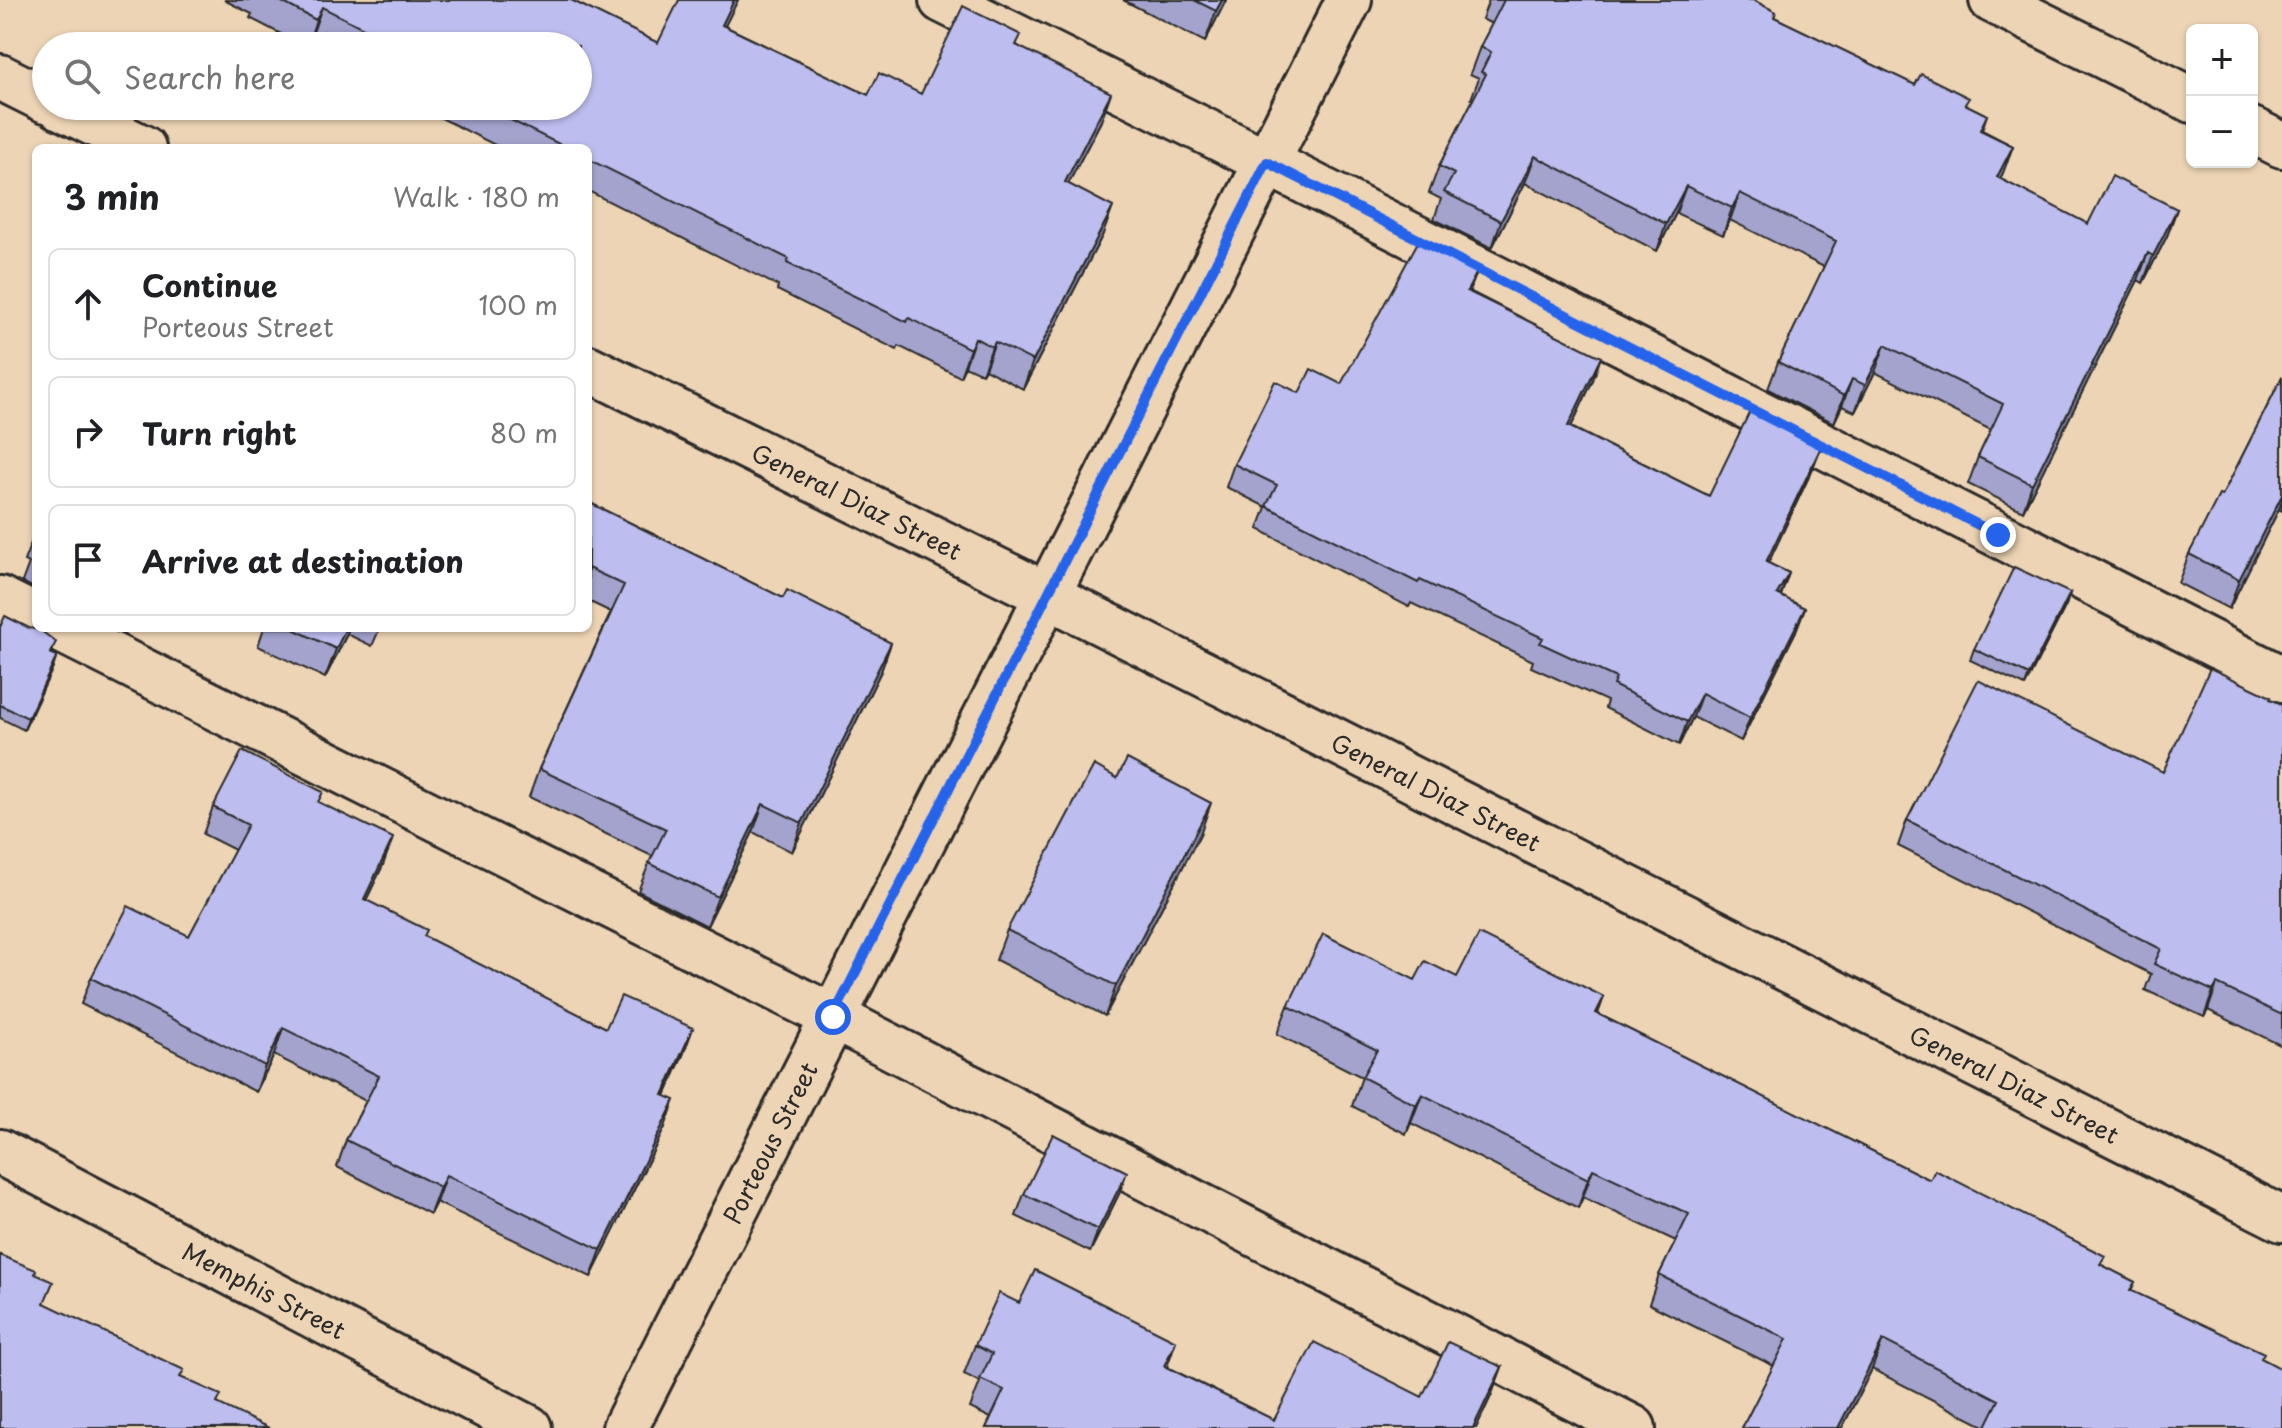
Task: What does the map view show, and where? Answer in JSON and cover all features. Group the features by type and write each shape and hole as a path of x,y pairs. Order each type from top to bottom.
{"street":[{"path":"942,0 2282,679"},
{"name":"Porteous Street","path":"625,1428 1349,0"},
{"path":"1992,0 2186,97"},
{"path":"0,77 32,93"},
{"path":"87,120 135,144"},
{"path":"2258,133 2282,145"},
{"name":"General Diaz Street","path":"592,370 1047,595 2282,1219"},
{"path":"0,599 32,615"},
{"path":"65,632 833,1017 1633,1428"},
{"name":"Memphis Street","path":"0,1152 529,1428"}],"building":[{"path":"278,0 571,0 658,43 679,0 734,0 722,25 868,95 879,73 921,94 963,6 1021,35 1016,45 1111,93 1065,182 1113,207 1033,361 995,342 992,347 975,338 970,349 787,263 789,259 592,161 592,144 559,144 510,120 592,120 592,32 371,32 322,7 316,20"},
{"path":"1194,0 1222,0 1216,11"},
{"path":"1504,0 1753,0 1776,12 1774,17 1915,85 1921,74 1969,98 1965,104 1987,115 1980,130 2013,146 1997,177 2088,224 2112,176 2177,209 2153,256 2148,253 2032,484 1978,457 2003,404 1885,345 1865,385 1852,379 1844,396 1778,362 1836,241 1740,193 1732,208 1686,186 1666,224 1535,156 1501,221 1444,192 1454,174 1439,166 1486,74 1481,72 1491,52 1480,47"},
{"path":"1419,240 1478,270 1467,291 1601,357 1568,426 1709,496 1751,409 1822,445 1766,562 1789,573 1777,594 1805,608 1750,718 1702,693 1687,722 1613,685 1616,678 1540,643 1543,638 1420,580 1418,583 1266,506 1277,485 1234,464 1275,381 1299,393 1311,369 1341,384"},
{"path":"2282,377 2282,495 2239,580 2189,554"},
{"path":"592,504 783,598 787,590 891,643 802,823 763,804 718,897 649,863 666,829 539,769 624,585 592,570"},
{"path":"2014,567 2070,593 2029,675 1974,649"},
{"path":"5,616 32,629 32,632 43,632 56,642 50,653 57,656 28,718 0,705 0,627"},
{"path":"300,632 344,632 336,649"},
{"path":"2210,668 2282,704 2282,1015 2217,984 2213,991 2154,964 2161,949 1907,820 1978,680 2163,772"},
{"path":"242,751 323,792 318,802 393,838 364,899 427,930 424,936 606,1028 621,996 693,1028 663,1095 675,1100 601,1250 446,1175 440,1187 346,1140 379,1076 283,1028 265,1066 91,978 128,906 189,936 248,825 213,807"},
{"path":"1127,759 1211,803 1116,986 1007,930 1094,765 1117,778"},
{"path":"1323,934 1415,980 1425,961 1457,977 1479,934 1604,997 1596,1013 1930,1180 1935,1170 2105,1256 2100,1264 2135,1282 2130,1290 2264,1353 2261,1358 2282,1369 2282,1428 1985,1428 1999,1400 1883,1340 1838,1428 1742,1428 1787,1339 1659,1275 1689,1214 1593,1169 1588,1179 1422,1094 1416,1105 1362,1077 1377,1050 1288,1006"},
{"path":"1053,1134 1127,1172 1098,1230 1024,1194"},
{"path":"0,1255 36,1270 35,1274 53,1282 44,1303 184,1370 180,1377 221,1395 217,1403 269,1428 0,1428"},
{"path":"1035,1270 1176,1341 1164,1366 1274,1420 1314,1342 1422,1397 1448,1342 1502,1367 1473,1428 986,1428 1004,1390 980,1379 992,1354 975,1345 999,1293 1019,1303"}],"route":[{"path":"833,1017 1267,162 1998,535"}]}
